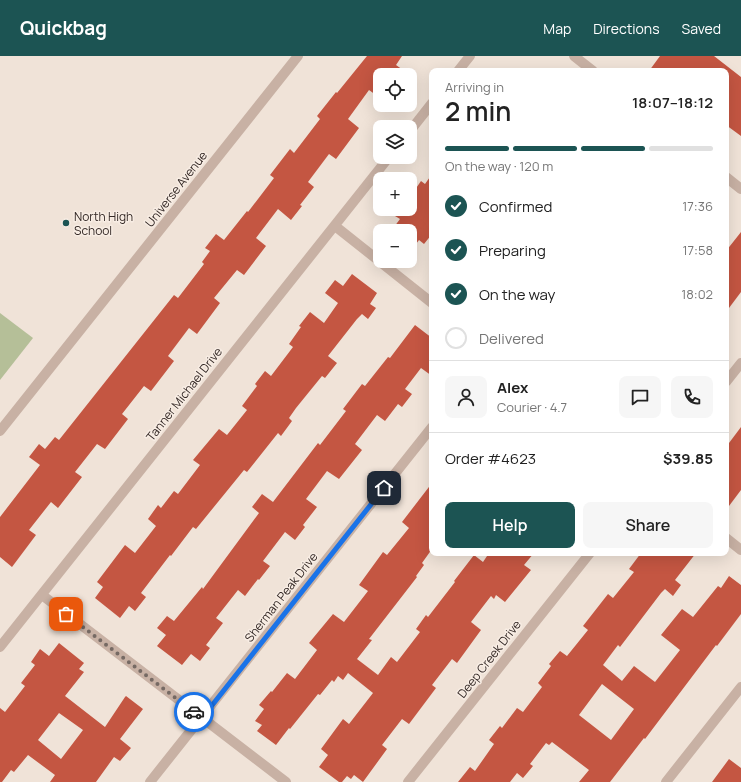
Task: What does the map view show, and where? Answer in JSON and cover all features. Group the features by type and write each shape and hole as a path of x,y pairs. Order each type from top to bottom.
{"street":[{"name":"Universe Avenue","path":"0,431 298,56"},
{"path":"460,68 470,56"},
{"path":"574,56 589,68"},
{"path":"417,122 429,107"},
{"name":"Tanner Michael Drive","path":"0,647 384,164"},
{"path":"729,179 741,189"},
{"path":"335,226 429,301"},
{"path":"729,378 741,363"},
{"name":"Sherman Peak Drive","path":"150,782 429,431"},
{"path":"729,540 741,550"},
{"name":"Deep Creek Drive","path":"408,782 588,556"},
{"path":"42,595 286,782"},
{"path":"666,782 741,687"}],"green space":[{"path":"0,313 33,338 0,380"}],"building":[{"path":"367,56 402,56 396,65 400,68 373,68 373,93 369,90 348,119 359,128 336,159 329,154 308,182 314,187 291,220 278,209 256,238 266,246 244,275 237,270 214,298 220,303 197,334 189,328 168,356 174,361 151,391 144,386 122,414 128,419 105,449 97,444 75,472 82,477 58,508 51,502 29,530 36,535 12,567 0,557 0,517 40,465 29,457 39,444 45,449 55,437 59,440 174,295 178,298 204,264 202,262 210,251 205,248 216,234 224,240 274,178 270,175 290,149 294,153 320,119 317,116 336,92 337,93"},
{"path":"660,56 714,56 741,77 741,136 729,127 729,68 651,68"},
{"path":"429,178 429,238 424,244 419,240 417,243 417,224 396,224 400,219 395,216 417,216 417,187 421,181 425,184"},
{"path":"741,232 741,292 729,308 729,247"},
{"path":"352,274 377,293 370,304 376,308 368,319 362,314 357,319 328,356 337,363 325,378 322,376 296,408 289,418 292,421 281,436 278,433 247,472 244,470 196,529 193,527 141,593 146,597 135,611 129,606 120,618 95,598 103,587 97,582 125,545 135,553 156,526 148,519 158,505 161,508 174,491 178,494 200,465 193,460 219,429 227,435 247,410 242,406 257,386 255,384 265,371 271,376 293,347 289,344 301,327 299,326 310,312 324,323 338,303 325,293 335,280 343,286"},
{"path":"415,325 429,336 429,374 421,368 405,389 412,394 402,407 398,404 385,421 377,415 355,444 362,450 339,479 327,471 306,499 317,507 303,525 305,527 295,540 285,532 263,561 270,566 259,580 258,579 245,596 238,590 216,618 223,623 206,645 210,648 200,661 191,654 182,665 157,646 166,635 157,628 167,616 174,621 202,587 203,589 259,513 252,507 262,494 273,502 318,443 320,445 346,411 343,409 362,384 365,386 388,357 390,358"},
{"path":"741,427 741,490 729,506 729,443"},
{"path":"429,487 429,553 422,563 424,565 416,576 417,577 369,639 372,640 357,659 378,675 391,657 397,662 420,632 416,629 426,615 428,617 473,556 483,562 487,556 532,556 524,565 531,570 505,602 496,595 494,599 491,596 471,622 481,630 457,663 452,659 432,685 436,688 409,724 402,719 382,745 387,749 363,782 354,775 351,779 347,776 342,782 339,782 319,767 328,755 321,749 343,719 349,724 373,693 348,673 343,680 338,676 334,682 332,680 320,695 318,694 276,745 257,731 262,725 255,721 264,709 259,705 271,691 272,692 287,673 295,679 317,650 309,643 333,614 344,622 368,591 359,585 383,552 387,555 409,528 402,522"},
{"path":"639,556 694,556 675,580 681,585 673,596 665,589 620,647 618,645 603,665 622,681 634,666 655,682 680,650 661,635 682,609 693,617 718,586 721,588 729,576 741,585 741,614 610,782 579,782 589,770 552,742 549,745 546,743 530,764 533,766 523,778 517,773 510,782 458,782 470,767 475,771 494,744 489,740 500,726 502,728 517,708 523,712 542,687 538,683 551,666 549,664 560,651 567,656 588,630 583,626 608,594 613,598 634,572 629,569","holes":["602,684 634,709 611,740 579,715"]},
{"path":"59,643 84,663 79,669 84,672 65,696 105,727 126,696 143,709 120,739 131,748 120,761 114,757 96,782 50,782 55,775 28,755 14,772 11,770 2,782 0,782 0,708 5,712 25,686 21,683 35,665 31,662 40,649 49,656","holes":["59,713 83,730 61,759 38,740"]},
{"path":"729,759 741,768 741,782 712,782"}],"way so far":[{"path":"66,614 194,712"}],"place":[{"name":"North High School","path":"66,223"}],"route":[{"path":"194,712 202,718 384,488"}]}
